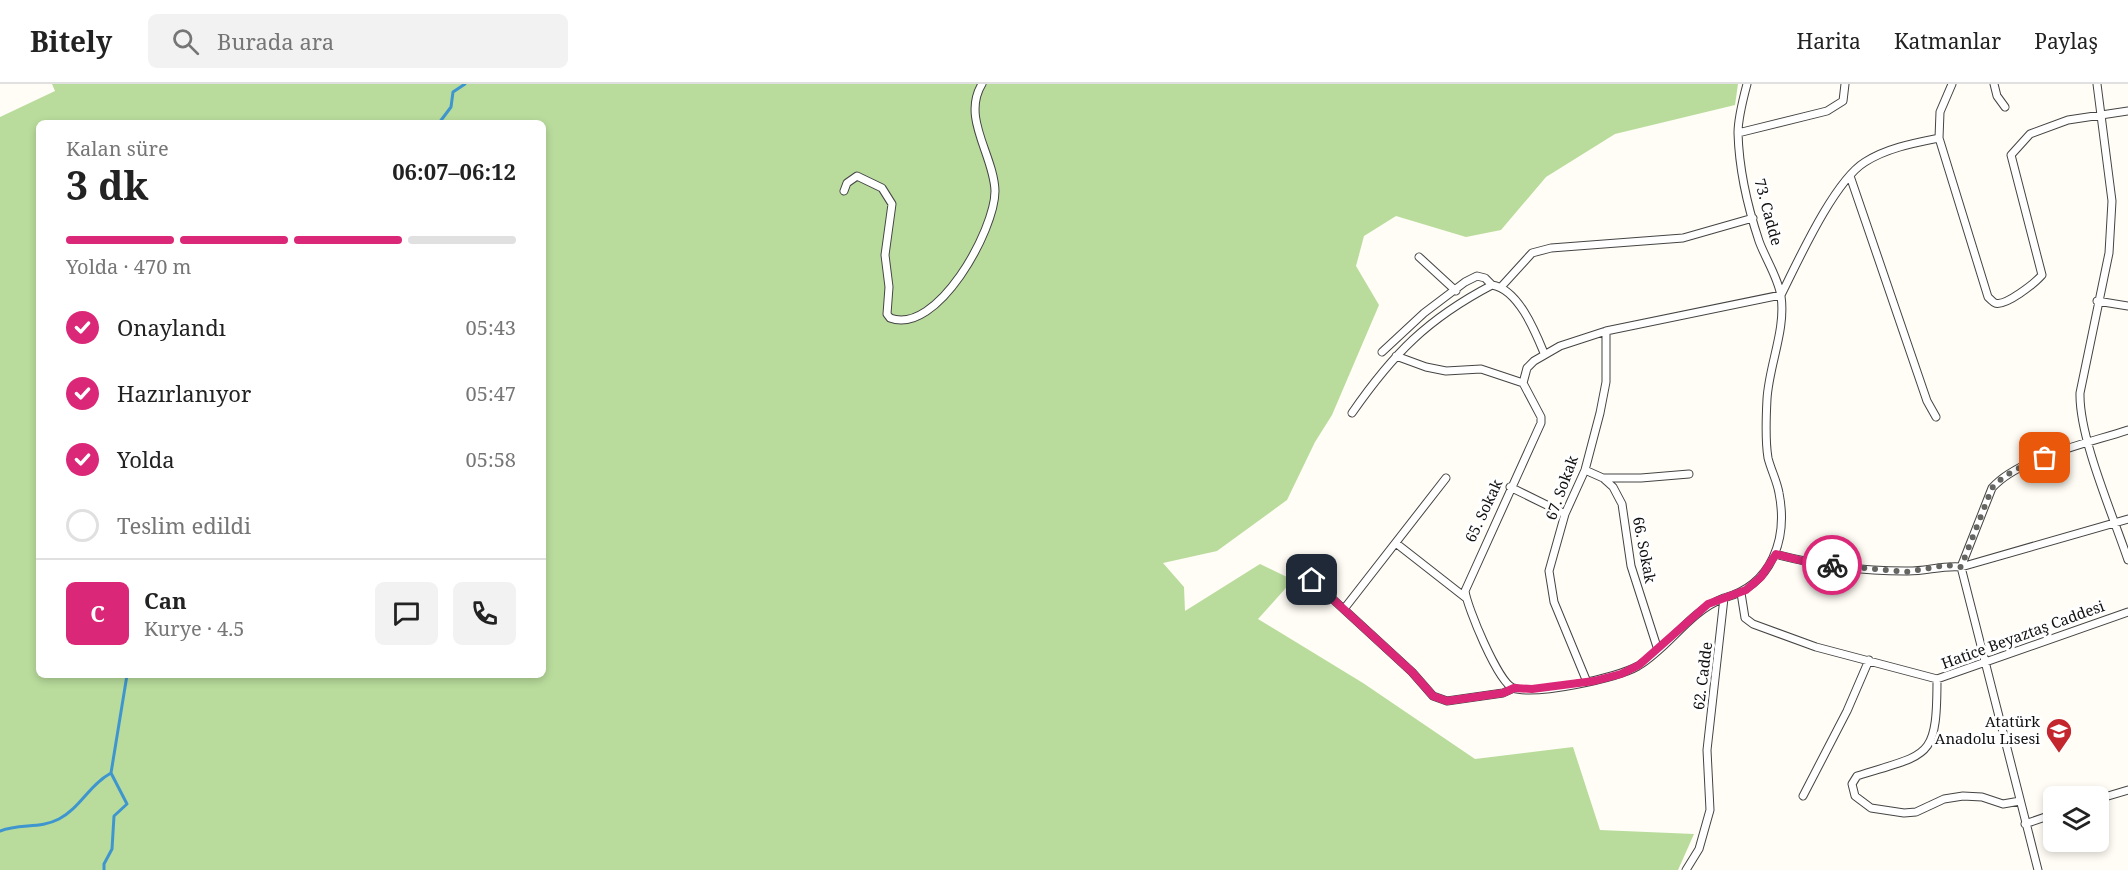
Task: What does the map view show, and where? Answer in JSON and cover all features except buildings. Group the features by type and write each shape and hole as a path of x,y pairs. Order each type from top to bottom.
{"street":[{"path":"844,191 847,183 857,176 882,188 892,204 885,255 890,318 911,317 935,304 953,286 971,261 987,230 994,204 993,174 976,120 976,94 982,84"},
{"path":"1747,84 1738,133 1827,111 1843,101 1845,84"},
{"path":"1952,84 1940,112 1939,138 1988,297 1995,303 2002,304 2034,284 2042,275 2012,155 2030,134 2068,120 2128,111"},
{"path":"1994,84 1997,96 2005,107"},
{"path":"2097,84 2112,201 2109,253 2097,301 2080,393 2080,407 2089,443 2128,560"},
{"name":"73. Cadde","path":"1738,133 1753,218 1781,295"},
{"path":"1312,580 1412,672 1433,696 1447,701 1503,693 1514,688 1532,689 1587,682 1621,674 1639,665 1708,604 1741,593 1761,577 1776,554 1780,496 1768,458 1767,398 1780,323 1781,295 1821,219 1850,176 1862,164 1878,154 1939,138"},
{"path":"1850,176 1927,401 1936,417"},
{"path":"1501,287 1532,253 1541,250 1576,244 1608,245 1683,238 1753,218"},
{"path":"1419,257 1456,291"},
{"path":"1382,352 1411,324 1477,276 1485,278 1492,285 1501,287 1533,328 1544,352"},
{"path":"1352,413 1382,370 1439,316 1492,285"},
{"path":"1396,356 1426,367 1446,371 1480,369 1523,383 1527,368 1544,352 1605,331 1781,295"},
{"path":"2097,301 2128,306"},
{"name":"67. Sokak","path":"1587,682 1557,612 1549,578 1565,514 1585,470 1606,382 1605,331"},
{"name":"65. Sokak","path":"1466,598 1468,579 1541,423 1541,417 1523,383"},
{"path":"2038,870 1987,662 1961,567 1992,488 2000,478 2023,465 2128,430"},
{"name":"66. Sokak","path":"1585,470 1603,478 1613,486 1622,504 1631,566 1658,650"},
{"path":"1603,478 1689,474"},
{"path":"1344,609 1398,544 1446,478"},
{"path":"1510,487 1565,514"},
{"path":"1776,554 1811,563 1863,569 1906,572 1947,565 1961,567 2128,519"},
{"path":"1398,544 1466,598 1499,676 1514,688"},
{"name":"Hatice Beyaztaş Caddesi","path":"1741,593 1745,618 1753,624 1816,647 1937,679 2128,612"},
{"name":"62. Cadde","path":"1686,870 1699,849 1710,810 1707,750 1724,598"},
{"path":"1803,796 1847,711 1869,660"},
{"path":"1937,679 1937,718 1927,749 1916,756 1857,776 1852,784 1855,796 1871,808 1904,813 1963,796 1982,796 2003,804 2020,801"},
{"path":"2109,796 2128,790"},
{"path":"2025,824 2043,818"}],"green space":[{"path":"52,84 1738,84 1735,105 1615,134 1546,177 1501,230 1466,237 1396,216 1364,236 1356,266 1379,305 1332,415 1315,442 1287,500 1217,551 1163,563 1184,587 1185,611 1260,564 1293,580 1258,619 1363,683 1475,759 1573,747 1600,830 1694,834 1678,870 0,870 0,117 55,91"}],"waterway":[{"path":"441,120 451,107 453,92 465,84"},
{"path":"104,870 104,864 112,849 114,816 127,804 111,773 127,678"},
{"path":"0,831 44,824 59,819 111,773"}],"way so far":[{"path":"1832,565 1906,572 1947,565 1961,567 1992,488 2000,478 2023,465 2045,458"}],"place":[{"name":"Atatürk Anadolu Lisesi","path":"2059,754"}],"route":[{"path":"1312,580 1412,672 1433,696 1447,701 1503,693 1514,688 1532,689 1594,681 1621,674 1639,665 1708,604 1746,590 1761,577 1776,554 1811,563 1832,565"}]}
